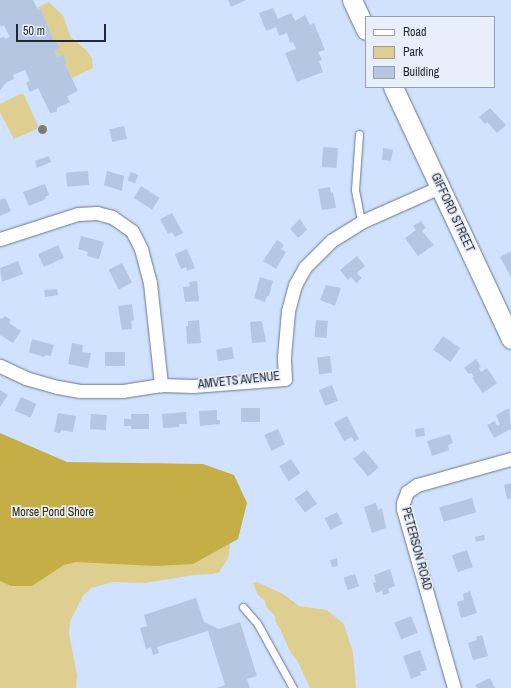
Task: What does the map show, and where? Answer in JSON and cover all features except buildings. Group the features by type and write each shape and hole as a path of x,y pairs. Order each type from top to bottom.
{"main road":[{"path":"352,0 365,28"},
{"name":"GIFFORD STREET","path":"392,88 511,339"}],"street":[{"name":"AMVETS AVENUE","path":"0,366 26,378 49,385 80,391 123,391 161,385 193,386 285,379 284,357 288,311 295,285 305,267 318,252 331,241 361,222 440,187"},
{"path":"0,239 78,214 97,214 112,217 132,231 141,249 150,283 161,385"},
{"name":"PETERSON ROAD","path":"454,688 403,509 403,503 407,492 417,485 511,459"}],"lane":[{"path":"359,134 355,190 361,222"},
{"path":"243,607 257,623 293,688"}],"green space":[{"path":"48,2 63,15 70,36 87,51 92,58 93,68 72,78 65,64 67,63 63,54 57,57 55,51 60,48 56,41 54,41 41,9 38,10 37,8"},
{"path":"20,94 24,95 38,126 37,129 14,139 0,113 0,104"},
{"name":"Morse Pond Shore","path":"0,433 67,462 203,464 234,475 247,503 238,539 193,564 156,566 76,562 64,565 32,586 11,586 0,581"},
{"name":"Morse Pond Shore","path":"0,447 110,474 147,463 166,463 173,465 231,532 227,560 219,572 213,574 194,575 145,583 112,582 91,588 83,596 70,621 69,634 77,675 76,688 0,688"},
{"path":"257,582 283,594 299,606 327,610 344,624 353,653 356,688 310,688 297,660 291,653 275,621 275,616 266,607 265,601 258,595 253,583"}]}
